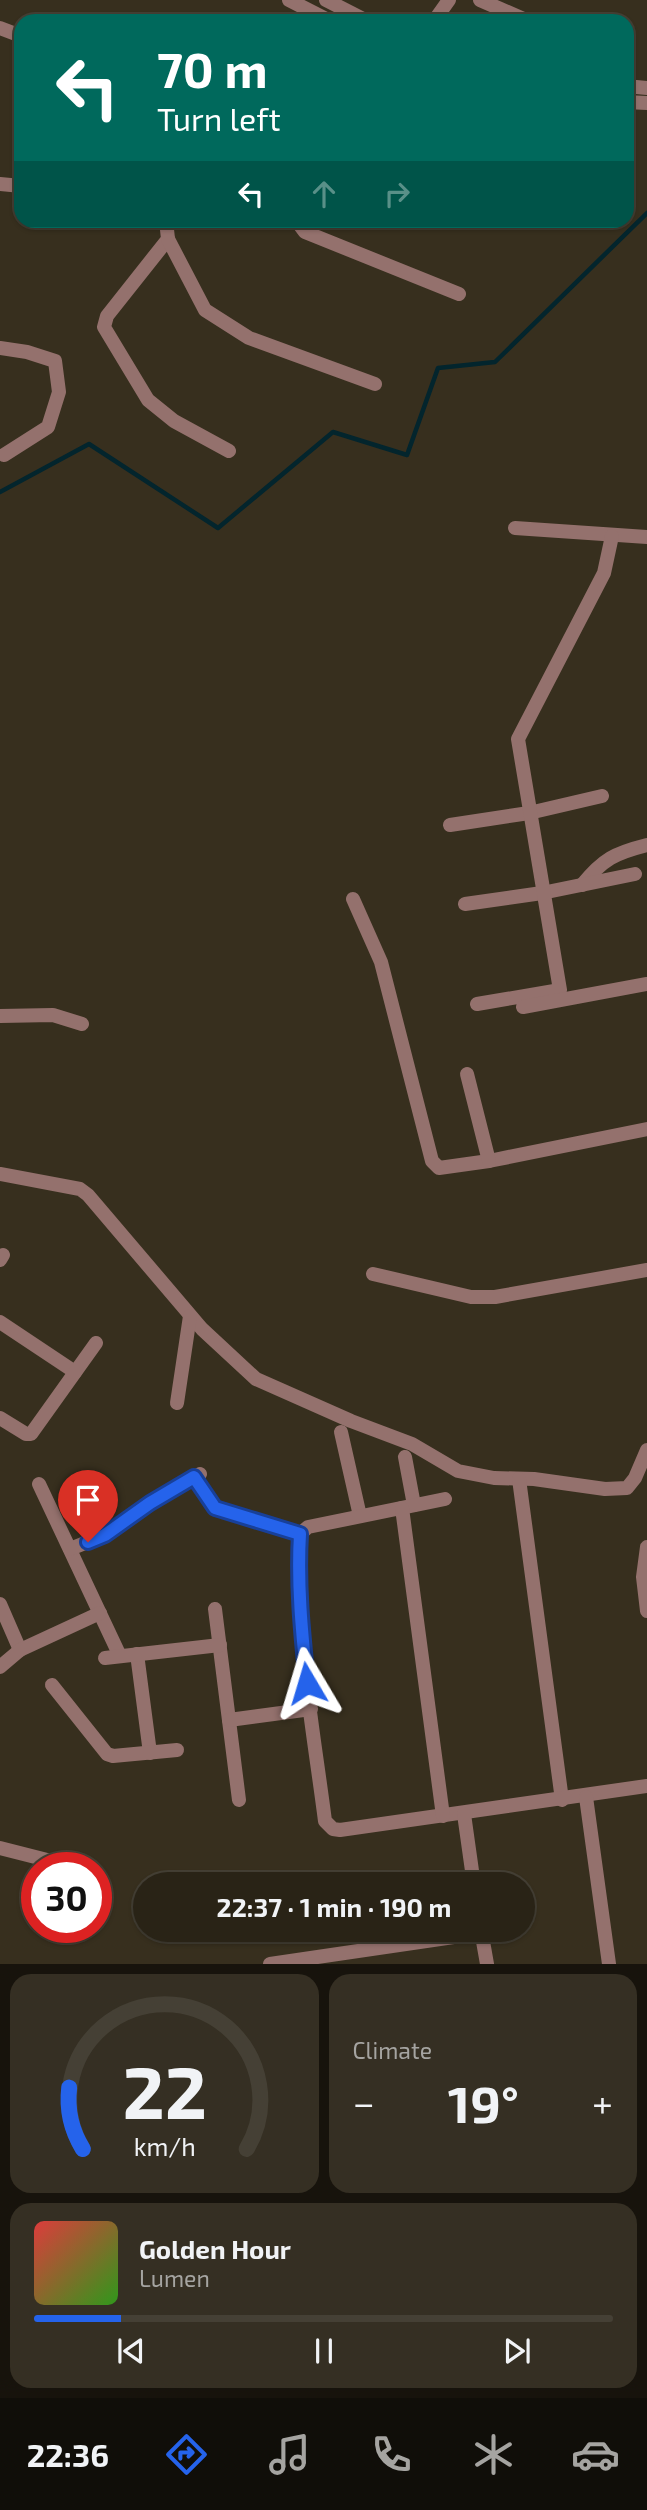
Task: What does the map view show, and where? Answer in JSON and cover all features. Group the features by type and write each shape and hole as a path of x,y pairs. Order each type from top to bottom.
{"street":[{"path":"289,0 306,14"},
{"path":"326,0 353,14"},
{"path":"480,0 512,14"},
{"path":"167,228 168,239 205,310 249,338 375,384"},
{"path":"302,228 305,232 459,294"},
{"path":"168,239 107,316 104,327 148,400 174,421 229,450"},
{"path":"0,348 27,352 55,361 59,392 48,427 4,455"},
{"path":"515,528 647,537"},
{"path":"560,990 518,739 604,573 612,536"},
{"path":"450,825 529,813 602,796"},
{"path":"582,885 599,864 619,852 647,845"},
{"path":"465,904 542,893 635,874"},
{"path":"352,899 380,962 432,1161 439,1168 489,1161 647,1129"},
{"path":"523,1007 647,984"},
{"path":"477,1004 560,990 580,997"},
{"path":"0,1016 36,1013 54,1015 82,1024"},
{"path":"467,1074 489,1161"},
{"path":"0,1174 79,1189 88,1195 190,1316 236,1363 256,1379 283,1393 412,1444 448,1467 494,1478 605,1489 627,1488 635,1478 647,1450"},
{"path":"373,1274 471,1297 483,1297 647,1270"},
{"path":"177,1403 190,1316"},
{"path":"0,1322 75,1372"},
{"path":"0,1418 26,1434 31,1434 96,1343"},
{"path":"341,1432 360,1516"},
{"path":"404,1457 443,1816"},
{"path":"70,1549 105,1535 150,1503 197,1476 215,1508 300,1534"},
{"path":"519,1479 562,1800"},
{"path":"39,1484 100,1613 113,1657 220,1645"},
{"path":"445,1499 308,1527 300,1534 298,1563 301,1631 325,1821 333,1829 464,1814 647,1787"},
{"path":"647,1547 643,1577 647,1611"},
{"path":"0,1604 20,1650"},
{"path":"215,1609 239,1800"},
{"path":"0,1667 20,1650 100,1613"},
{"path":"137,1654 150,1754"},
{"path":"52,1685 107,1754 150,1754 177,1750"},
{"path":"229,1720 311,1709"},
{"path":"586,1797 609,1964"},
{"path":"464,1814 472,1872"},
{"path":"0,1848 21,1853"},
{"path":"270,1964 415,1942"},
{"path":"483,1942 487,1964"}],"waterway":[{"path":"634,226 647,213"},
{"path":"0,492 89,444 218,528 333,432 407,455 438,368 495,362 632,228"}],"route":[{"path":"88,1542 105,1535 150,1503 194,1477 215,1508 300,1534 298,1563 301,1631 307,1683"}]}
